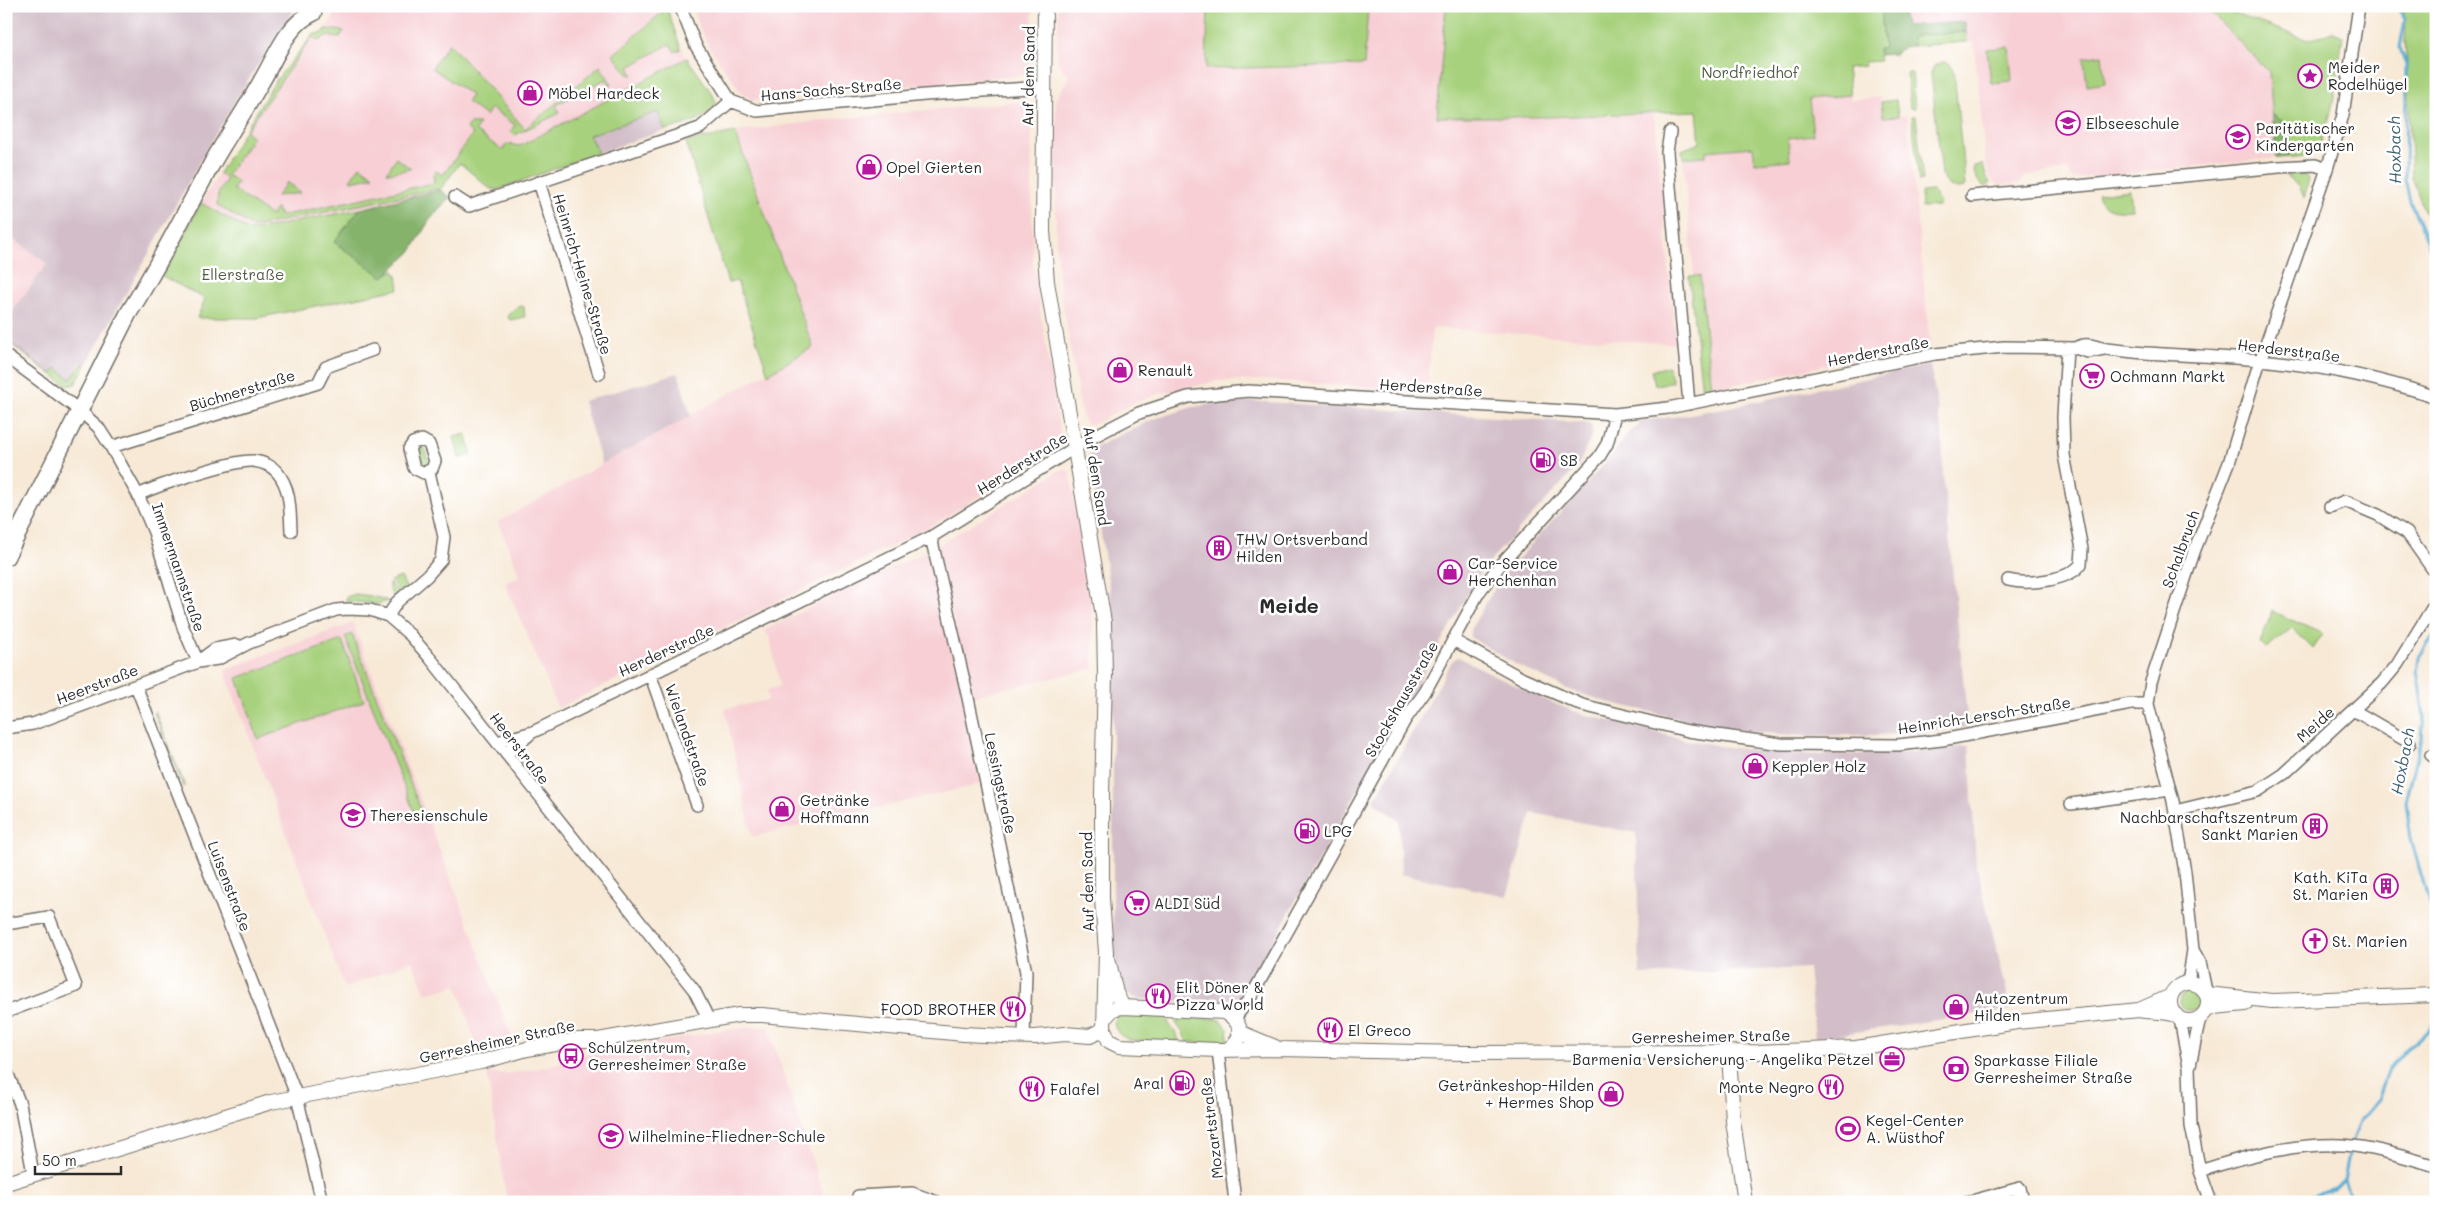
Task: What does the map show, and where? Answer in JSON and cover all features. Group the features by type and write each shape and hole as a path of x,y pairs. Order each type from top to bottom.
{"main road":[{"path":"6,557 128,314 149,280 216,157 262,81 296,42 316,10"}],"street":[{"path":"680,6 696,46 731,101"},
{"name":"Auf dem Sand","path":"1045,6 1043,231 1046,274 1104,622 1102,899 1106,952 1106,1030"},
{"name":"Schalbruch","path":"2185,983 2188,977 2193,950 2181,841 2148,704 2151,682 2194,552 2229,463 2261,360 2327,169 2343,115 2359,7"},
{"name":"Hans-Sachs-Straße","path":"731,101 757,112 925,95 1044,87"},
{"name":"Heinrich-Heine-Straße","path":"456,197 469,206 700,128 731,101"},
{"path":"1670,132 1667,152 1689,404"},
{"path":"1972,196 2279,167 2315,165 2327,169"},
{"name":"Heinrich-Heine-Straße","path":"539,182 598,374"},
{"name":"Herderstraße","path":"497,742 533,732 931,537 1096,435 1162,404 1188,396 1218,392 1298,393 1616,414 1689,404 1935,354 2004,347 2071,348 2089,344 2104,349 2261,360 2330,369 2391,382 2436,399"},
{"path":"2008,580 2033,583 2071,573 2081,564 2082,549 2063,445 2071,348"},
{"name":"Büchnerstraße","path":"111,446 318,383 326,367 373,350"},
{"name":"Immermannstraße","path":"6,356 80,410 98,427 111,446 138,495 154,532 183,627 198,662"},
{"name":"Stockshausstraße","path":"1235,1018 1252,995 1404,720 1425,692 1479,592 1600,457 1607,444 1616,414"},
{"path":"138,495 230,465 254,461 268,465 283,480 288,492 291,531"},
{"path":"388,616 397,602 442,560 444,538 429,472"},
{"path":"2330,508 2345,501 2395,524 2407,533 2436,574"},
{"name":"Lessingstraße","path":"931,537 968,698 1026,972 1030,1037"},
{"name":"Meide","path":"2175,810 2258,791 2284,774 2382,683 2397,665 2436,602"},
{"name":"Heerstraße","path":"6,728 33,724 198,662 218,658 249,643 336,610 362,609 388,616 410,635 497,742 694,990 709,1020"},
{"name":"Heinrich-Lersch-Straße","path":"1453,640 1537,686 1582,705 1688,731 1781,744 1898,745 2016,728 2132,704 2148,704"},
{"name":"Wielandstraße","path":"650,674 697,805"},
{"name":"Luisenstraße","path":"136,686 297,1097 322,1202"},
{"path":"2353,710 2410,743"},
{"name":"Herderstraße","path":"506,754 533,732"},
{"path":"2071,804 2170,790"},
{"path":"6,924 49,917 76,986 6,1012"},
{"name":"Schalbruch","path":"2193,950 2200,962 2206,993"},
{"name":"Auf dem Sand","path":"1106,952 1116,993 1123,1007"},
{"path":"2189,1067 2209,1000 2206,993 2195,983 2185,983 2176,988 2171,996 2170,1005 2178,1017 2189,1067 2191,1126 2200,1171 2211,1202"},
{"path":"2206,993 2272,1001"},
{"path":"2178,1017 2191,1021 2214,1007 2272,1001 2434,995"},
{"name":"Gerresheimer Straße","path":"1106,1030 1119,1046 1223,1050 1729,1053 1856,1048 2017,1022 2139,1010 2171,996"},
{"path":"1123,1007 1225,1012 1235,1018 1239,1032 1238,1039 1223,1050"},
{"name":"Gerresheimer Straße","path":"6,1183 33,1173 112,1152 271,1102 481,1062 527,1049 578,1040 598,1040 709,1020 762,1015 964,1034 1030,1037 1064,1044 1090,1044 1106,1030 1113,1009 1123,1007"},
{"name":"Gerresheimer Straße","path":"2139,1010 2148,1013 2168,1012 2178,1017"},
{"name":"Gerresheimer Straße","path":"1239,1032 1280,1049"},
{"name":"Mozartstraße","path":"1223,1050 1235,1202"},
{"path":"1729,1053 1733,1121 1745,1202"},
{"path":"6,1070 20,1104 33,1173"},
{"path":"2200,1171 2270,1152 2304,1147 2342,1145 2436,1166"},
{"path":"1968,1202 2020,1188 2023,1202"},
{"path":"858,1196 912,1193 937,1202"}],"shaded area":[{"path":"6,6 297,6 246,83 214,137 86,365 81,362 71,380 56,368 52,374 6,340 6,320 47,264 15,240 6,248"},
{"path":"341,6 667,6 675,35 687,58 520,146 460,163 440,190 250,231 201,203 276,80 314,34 323,32"},
{"path":"693,6 1033,6 1031,67 1024,74 1017,76 752,100 743,95 709,46 698,25"},
{"path":"1058,6 1508,6 1550,117 1654,114 1676,344 1432,328 1428,391 1263,380 1217,381 1159,394 1136,402 1094,424 1086,424 1082,417 1060,287 1056,251 1056,100 1070,74 1063,71 1057,62"},
{"name":"Elbseeschule","path":"1903,6 2204,6 2269,72 2276,158 2073,179 2067,170 2025,176 2020,183 2000,186 1991,179 1986,166 1974,42 1967,42 1965,22 1905,26"},
{"path":"1850,95 1851,100 1880,97 1883,117 1907,115 1930,344 1711,389 1700,276 1694,276 1683,159 1706,156 1706,151 1753,147 1790,159 1787,138 1813,135 1809,99"},
{"path":"1015,102 1023,104 1031,114 1033,264 1060,434 1059,442 1055,448 925,530 558,708 505,583 520,575 498,522 777,367 753,179 735,132 835,119"},
{"path":"658,112 665,130 598,153 595,145 592,145 589,136"},
{"path":"15,240 47,264 6,320 6,248"},
{"path":"1930,365 1942,432 1943,475 1968,727 1911,734 1805,736 1753,732 1700,723 1607,702 1567,689 1517,665 1470,637 1470,630 1501,578 1612,455 1628,433 1640,425 1639,421 1735,406"},
{"path":"678,373 691,416 602,464 583,401"},
{"path":"1237,400 1587,423 1591,425 1593,433 1578,466 1498,552 1477,578 1240,1000 1221,1004 1138,999 1124,991 1113,953 1113,612 1089,456 1098,446 1151,420 1193,407"},
{"path":"1063,470 1068,471 1070,475 1093,617 1093,669 971,696 937,546"},
{"path":"931,549 982,784 752,837 725,709 768,700 767,690 780,686 770,638 764,630"},
{"name":"Theresienschule","path":"353,623 513,1041 477,1048 457,985 426,994 412,961 345,988 224,670"},
{"path":"1458,657 1545,700 1582,714 1683,739 1726,747 1775,753 1816,755 1907,753 1969,746 1976,864 2011,1009 1815,1038 1808,968 1640,975 1636,833 1532,813 1507,896 1401,874 1399,821 1374,801 1452,661"},
{"path":"768,1027 826,1202 507,1202 487,1073 508,1074 545,1067 584,1055 719,1031"}],"green space":[{"path":"1208,6 1368,6 1364,65 1206,69"},
{"name":"Nordfriedhof","path":"1446,6 1881,6 1884,48 1878,49 1880,61 1864,62 1864,66 1847,68 1850,95 1809,99 1813,135 1788,138 1790,160 1755,163 1753,147 1706,151 1706,156 1683,158 1682,150 1700,143 1697,111 1550,117 1437,117"},
{"path":"1881,6 1903,6 1905,26 1965,22 1966,32 1912,36 1913,46 1904,47 1895,54 1879,55 1878,49 1884,48"},
{"path":"2400,6 2436,6 2436,244 2412,177 2405,41 2406,20"},
{"path":"2215,7 2309,40 2332,32 2343,36 2337,81 2329,118 2318,147 2311,154 2299,157 2276,158 2269,72 2211,13"},
{"path":"667,8 681,49 675,52 670,44 629,67 633,75 628,74 613,55"},
{"path":"326,29 344,31 339,38 326,36 319,41 312,37 246,131 253,137 227,175 238,182 233,189 271,216 277,208 280,216 434,183 433,175 436,171 443,175 473,134 466,128 469,124 479,124 475,131 502,150 507,144 520,146 687,58 713,95 716,103 701,118 665,130 658,112 589,135 598,153 496,190 489,188 460,163 440,190 436,189 253,227 217,205 218,194 227,178 219,173 276,80 314,34 323,33"},
{"path":"1966,32 1967,42 1913,46 1912,36"},
{"path":"449,43 525,129 600,66 612,84 610,86 606,79 556,105 560,113 515,135 510,132 515,125 491,108 486,116 467,102 471,95 432,68"},
{"path":"2009,47 2012,81 1991,83 1987,49"},
{"path":"2102,55 2105,83 2087,86 2084,58"},
{"path":"1943,62 1949,63 1954,72 1965,185 1960,188 1953,187 1945,182 1942,175 1931,73 1934,66"},
{"path":"1907,73 1912,73 1915,108 1910,108"},
{"path":"1896,100 1898,116 1883,117 1881,102"},
{"path":"2273,115 2285,123 2289,157 2276,158"},
{"path":"1912,116 1916,116 1923,181 1919,182"},
{"path":"735,132 813,347 768,374 737,281 728,283 686,142"},
{"path":"396,158 410,168 410,169 387,172"},
{"path":"1983,165 1986,177 1990,183 1985,187 1976,178 1974,170 1974,166"},
{"path":"360,166 374,176 350,180"},
{"path":"2298,174 2307,176 2309,179 2304,199 2300,187 2285,175"},
{"path":"287,182 300,193 277,196"},
{"path":"440,190 450,197 429,221 410,253 383,277 334,242 360,209"},
{"path":"2130,190 2132,210 2116,210 2106,207 2099,200 2097,194"},
{"path":"1933,191 1940,204 1938,206 1922,207 1921,192"},
{"name":"Ellerstraße","path":"201,203 250,231 360,209 334,242 383,277 393,270 397,275 399,289 257,318 197,318 205,299 162,276"},
{"path":"1689,276 1700,276 1711,389 1702,391"},
{"path":"521,306 524,307 525,317 510,320 508,317 510,312"},
{"path":"6,340 52,374 56,368 71,379 83,363 86,365 75,384 67,386"},
{"path":"1668,366 1673,382 1655,385 1651,371"},
{"path":"466,434 472,455 459,458 454,437"},
{"path":"424,445 429,464 424,468 420,466 415,448"},
{"path":"401,577 406,587 394,597 389,589 389,583 398,591 399,589 390,581"},
{"path":"356,594 388,601 378,604 346,601 346,597"},
{"path":"2272,611 2323,634 2313,649 2292,628 2266,648 2260,644"},
{"path":"352,634 423,815 416,817 345,637"},
{"path":"342,640 364,701 258,739 237,678"},
{"path":"155,711 185,786 183,786"},
{"path":"2190,991 2197,994 2200,1001 2197,1008 2190,1011 2183,1008 2180,1001 2183,994"},
{"path":"1118,1015 1167,1016 1167,1020 1177,1035 1179,1042 1129,1040 1119,1034 1114,1023"},
{"path":"1174,1016 1219,1019 1228,1029 1228,1039 1221,1043 1186,1042"}],"waterway":[{"name":"Hoxbach","path":"2396,6 2405,19 2400,48 2406,65 2405,179 2410,201 2436,262"},
{"name":"Hoxbach","path":"2436,632 2419,657 2417,671 2424,716 2422,737 2406,802 2411,839 2436,927"},
{"name":"Hoxbach","path":"2352,1143 2361,1119 2377,1100 2389,1069 2406,1049 2429,1032 2436,1017"},
{"name":"Hoxbach","path":"2350,1149 2344,1180 2352,1202"},
{"path":"2291,1202 2335,1189 2344,1180"}],"place":[{"name":"Meider Rodelhügel","path":"2310,76"},
{"name":"Möbel Hardeck","path":"530,93"},
{"name":"Elbseeschule","path":"2068,123"},
{"name":"Paritätischer Kindergarten","path":"2238,137"},
{"name":"Opel Gierten","path":"869,167"},
{"name":"Renault","path":"1120,370"},
{"name":"Ochmann Markt","path":"2092,376"},
{"name":"SB","path":"1543,460"},
{"name":"THW Ortsverband Hilden","path":"1219,548"},
{"name":"Car-Service Herchenhan","path":"1450,572"},
{"name":"Keppler Holz","path":"1755,766"},
{"name":"Getränke Hoffmann","path":"782,809"},
{"name":"Theresienschule","path":"353,815"},
{"name":"Nachbarschaftszentrum Sankt Marien","path":"2315,826"},
{"name":"LPG","path":"1307,831"},
{"name":"Kath. KiTa St. Marien","path":"2386,886"},
{"name":"ALDI Süd","path":"1137,903"},
{"name":"St. Marien","path":"2315,941"},
{"name":"Elit Döner & Pizza World","path":"1158,996"},
{"name":"Autozentrum Hilden","path":"1956,1007"},
{"name":"FOOD BROTHER","path":"1013,1009"},
{"name":"El Greco","path":"1330,1030"},
{"name":"Schulzentrum, Gerresheimer Straße","path":"571,1056"},
{"name":"Barmenia Versicherung - Angelika Petzel","path":"1892,1059"},
{"name":"Sparkasse Filiale Gerresheimer Straße","path":"1956,1069"},
{"name":"Aral","path":"1182,1083"},
{"name":"Monte Negro","path":"1831,1087"},
{"name":"Falafel","path":"1032,1089"},
{"name":"Getränkeshop-Hilden + Hermes Shop","path":"1611,1094"},
{"name":"Kegel-Center A. Wüsthof","path":"1848,1129"},
{"name":"Wilhelmine-Fliedner-Schule","path":"611,1136"}],"district":[{"name":"Meide","path":"1289,605"}]}
